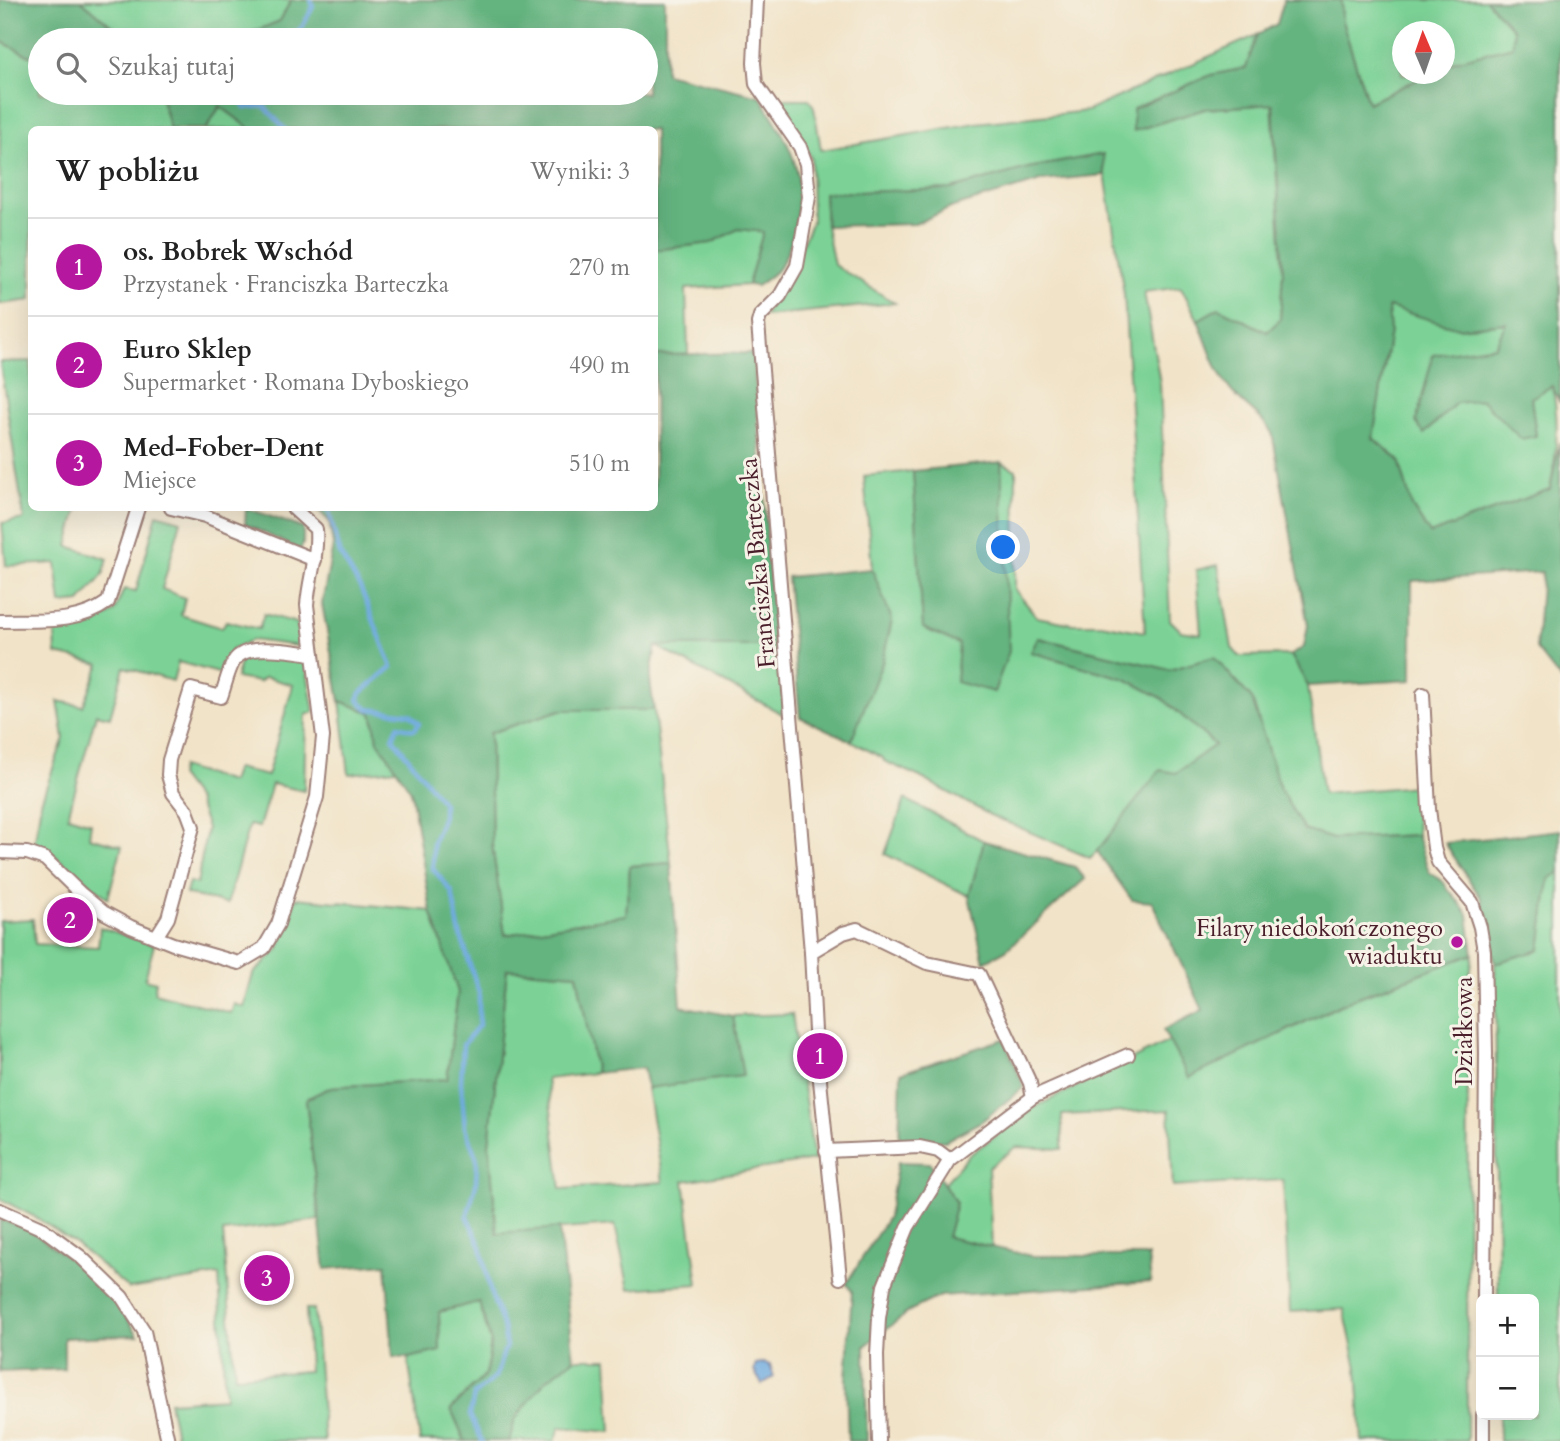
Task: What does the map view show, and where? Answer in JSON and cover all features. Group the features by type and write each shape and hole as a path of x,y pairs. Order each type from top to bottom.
{"street":[{"name":"Franciszka Barteczka","path":"757,0 754,63 756,84 800,147 806,164 809,197 797,266 780,296 760,316 758,323 811,953 815,1031 841,1278"},
{"path":"0,621 74,618 97,611 108,603 137,511"},
{"path":"184,511 205,516 315,560"},
{"path":"0,852 27,853 46,859 103,912 173,944 239,962 264,948 278,925 317,797 323,737 307,605 308,586 317,551 316,529 296,511"},
{"path":"156,937 168,918 193,827 187,811 173,793 168,775 169,760 191,689 221,697 234,660 244,651 254,649 313,654"},
{"name":"Działkowa","path":"1423,694 1429,809 1434,848 1438,862 1472,902 1484,951 1484,1294"},
{"path":"811,953 842,933 857,929 927,963 979,974 1030,1083 1033,1097"},
{"path":"879,1441 878,1318 884,1286 908,1227 950,1160 1033,1097 1128,1055"},
{"path":"826,1150 920,1147 938,1151 950,1160"},
{"path":"0,1210 43,1229 81,1257 122,1297 144,1331 168,1441"},
{"path":"1483,1420 1483,1441"}],"green space":[{"path":"0,0 81,0 114,28 28,28 28,55 0,41"},
{"path":"81,0 291,0 280,21 263,28 114,28"},
{"path":"291,0 665,0 665,73 760,96 780,129 798,176 797,218 790,246 776,271 757,286 748,285 763,232 738,229 711,243 658,250 658,126 247,126 220,106 208,126 169,126 163,105 658,105 658,28 262,28 280,21"},
{"path":"1284,0 1341,0 1342,21 1368,103 1408,84 1455,84 1455,61 1513,46 1513,29 1486,0 1560,0 1560,403 1552,386 1531,398 1536,436 1521,439 1482,400 1456,403 1424,434 1416,422 1433,355 1495,346 1506,323 1458,328 1388,307 1390,331 1373,438 1399,460 1412,507 1430,534 1550,489 1560,442 1560,679 1536,649 1542,572 1412,581 1412,680 1308,686 1291,655 1304,647 1308,625 1272,433 1228,386 1217,369 1198,320 1219,308 1267,332 1280,320 1283,272 1273,104 1205,109 1133,131 1133,109 1211,75 1246,68 1257,35 1277,24"},
{"path":"1341,0 1486,0 1513,29 1513,46 1455,61 1455,21 1392,21 1392,84 1408,84 1368,103 1342,21"},
{"path":"1257,35 1246,68 1211,75 1133,110 1134,131 1205,109 1272,104 1283,272 1280,320 1267,332 1219,308 1198,320 1181,287 1144,292 1160,383 1170,620 1181,631 1201,634 1196,570 1218,565 1232,648 1239,656 1291,655 1308,686 1323,794 1415,786 1417,835 1333,839 1304,830 1280,789 1252,699 1214,657 1170,670 1039,638 1032,652 1126,679 1162,698 1215,745 1176,773 1090,858 990,815 884,761 851,741 882,663 892,620 872,569 864,476 913,471 923,628 1008,651 1001,462 1016,470 1015,590 1037,617 1145,632 1124,294 1102,155 1028,168 951,189 824,193 826,226 834,265 895,303 764,316 798,254 812,221 811,158 781,99 809,99 814,107 821,150 976,123 1087,111"},
{"path":"0,41 28,55 28,105 163,105 169,126 28,126 28,300 0,304"},
{"path":"220,106 247,126 208,126"},
{"path":"1103,154 1104,175 1041,181 953,207 915,224 826,226 824,193 951,189 1028,168"},
{"path":"738,229 764,232 748,285 686,289 688,355 658,355 658,250 711,243"},
{"path":"1387,306 1458,328 1507,323 1495,346 1425,433 1456,403 1482,400 1536,435 1531,398 1552,386 1557,437 1550,489 1430,534 1412,507 1399,460 1373,438 1390,331"},
{"path":"753,353 776,646 656,646 650,680 654,710 560,710 490,733 492,844 505,935 626,915 630,866 671,863 681,1006 733,1016 743,1076 647,1088 643,1068 596,1073 577,974 507,969 489,1145 497,1233 559,1228 574,1359 545,1381 515,1419 509,1441 465,1441 451,1409 486,1374 491,1342 479,1302 439,1312 440,1351 408,1358 393,1357 386,1264 325,1269 306,1099 331,1087 447,1079 458,992 431,911 411,791 378,741 372,713 340,701 322,604 333,545 329,521 319,511 658,511 658,355"},
{"path":"28,361 28,511 77,511 68,546 108,559 103,575 80,602 61,604 56,563 6,566 2,523 24,519 0,362"},
{"path":"1001,462 1009,651 994,692 956,682 959,644 923,628 913,471"},
{"path":"246,511 255,511 303,528 303,544 300,550 245,524"},
{"path":"157,514 181,521 162,589 185,598 181,615 222,628 226,621 259,629 264,614 297,623 299,646 252,640 232,649 222,674 178,662 173,681 124,667 110,717 96,714 68,816 91,823 89,837 122,846 108,898 45,848 34,846 41,802 64,738 58,701 83,706 100,664 56,654 55,631 93,625 114,612 124,589 136,591"},
{"path":"872,569 892,620 882,663 851,741 800,717 787,577"},
{"path":"1038,638 1170,670 1214,657 1252,699 1280,789 1304,830 1333,839 1417,835 1429,872 1443,882 1468,914 1473,954 1350,1000 1189,1078 1163,1030 1203,1010 1152,902 1132,900 1097,851 1160,770 1176,773 1215,745 1162,698 1126,679 1031,652"},
{"path":"656,646 776,646 786,716"},
{"path":"249,653 300,660 306,665 314,712 306,715 304,791 272,784 259,827 249,825 227,904 186,894 189,882 197,884 207,828 197,800 179,776 181,767 231,782 236,768 267,776 293,685 265,677 259,682 236,678 241,659"},
{"path":"340,701 372,713 378,740 397,769 349,774"},
{"path":"560,710 654,710 671,863 630,866 626,915 505,935 492,844 490,733"},
{"path":"905,799 984,841 969,896 885,854"},
{"path":"1560,830 1560,872 1549,879 1540,950 1495,963 1481,898 1445,843"},
{"path":"984,841 1075,867 1085,879 1006,950 984,962 969,896"},
{"path":"1560,872 1560,1441 1499,1441 1499,1420 1539,1420 1539,1294 1498,1294 1495,963 1540,950 1549,879"},
{"path":"296,898 431,911 458,992 447,1079 331,1087 306,1099 319,1220 223,1232 235,1376 309,1371 306,1309 314,1309 324,1441 177,1441 169,1402 225,1398 219,1275 129,1289 76,1244 37,1218 0,1199 0,921 33,919 35,944 98,947 100,927 154,945 145,979 156,982 154,993 231,1013 234,1004 244,1007 253,974 278,950"},
{"path":"1473,954 1468,990 1467,1441 1362,1441 1357,1368 1344,1309 1290,1312 1283,1180 1173,1187 1169,1110 1062,1115 1062,1149 1016,1147 988,1168 992,1247 947,1237 956,1203 944,1184 968,1156 1033,1108 1169,1041 1189,1078 1351,1000"},
{"path":"507,969 577,974 596,1073 547,1079 561,1189 663,1182 647,1088 742,1076 733,1016 792,1014 814,1160 684,1181 698,1284 629,1289 615,1225 497,1234 489,1145"},
{"path":"1004,1039 1024,1087 982,1121 945,1141 899,1140 901,1073"},
{"path":"898,1162 930,1163 956,1203 947,1237 1031,1256 1148,1256 1151,1282 940,1296 911,1310 865,1346 867,1441 848,1441 846,1379 852,1291 846,1284 888,1217"},
{"path":"0,1220 27,1228 75,1263 115,1300 138,1335 64,1338 64,1369 0,1372"},
{"path":"479,1302 491,1342 486,1374 451,1409 465,1441 420,1441 408,1358 440,1351 439,1312"},
{"path":"574,1359 607,1359 611,1432 560,1427 555,1441 509,1441 515,1419 545,1381"}],"water":[{"path":"756,1364 770,1365 774,1377 762,1384 754,1371"}],"waterway":[{"path":"301,28 313,7 311,0"},
{"path":"243,105 245,108 264,106 282,126"},
{"path":"329,511 340,554 360,587 392,667 361,693 358,700 368,709 410,714 419,723 414,730 398,726 393,738 443,803 443,816 433,842 433,869 452,892 459,930 479,993 479,1025 463,1045 461,1083 465,1128 477,1159 476,1184 467,1216 481,1247 506,1346 496,1376 474,1395 470,1415 482,1441"}],"place":[{"name":"Euro Sklep","path":"70,920"},
{"name":"Filary niedokończonego wiaduktu","path":"1457,942"},
{"name":"os. Bobrek Wschód","path":"820,1056"},
{"name":"Med-Fober-Dent","path":"267,1278"}]}
